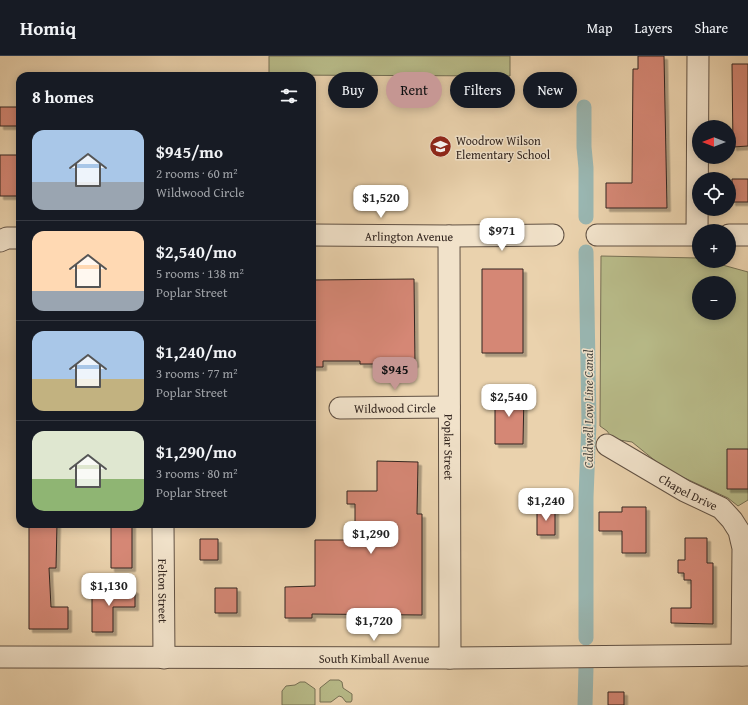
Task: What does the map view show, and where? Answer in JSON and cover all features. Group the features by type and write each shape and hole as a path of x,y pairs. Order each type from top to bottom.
{"street":[{"path":"698,56 698,224"},
{"name":"Arlington Avenue","path":"316,235 553,235"},
{"path":"597,235 692,235"},
{"path":"736,235 748,235"},
{"name":"Poplar Street","path":"450,236 450,658"},
{"path":"0,241 7,238 16,238"},
{"name":"Wildwood Circle","path":"340,408 450,407"},
{"name":"Chapel Drive","path":"607,445 685,491 721,508 740,531 743,548 745,655"},
{"name":"Felton Street","path":"163,528 164,658"},
{"name":"South Kimball Avenue","path":"0,657 450,658 745,655"}],"green space":[{"path":"269,56 510,56 510,72 450,72 450,76 442,76 442,72 386,72 386,75 378,75 378,72 328,72 328,75 316,75 316,72 269,72"},
{"path":"601,256 692,258 692,268 733,268 748,272 748,500 738,506 728,498 678,475 658,463 632,442 613,439 607,431 600,426"},
{"path":"330,680 339,680 342,682 343,688 352,694 351,702 346,702 339,696 331,702 320,702 320,688"},
{"path":"300,682 305,682 315,689 315,705 282,705 282,691 286,686 295,685"}],"building":[{"path":"638,56 664,56 667,208 606,208 606,183 632,183 633,69 638,69"},
{"path":"732,64 748,64 748,146 736,147 736,120 733,120"},
{"path":"0,107 16,107 16,126 0,126"},
{"path":"0,155 16,155 16,196 0,196"},
{"path":"736,179 748,179 748,202 736,202"},
{"path":"482,269 523,269 523,353 482,353"},
{"path":"414,279 415,364 360,364 360,361 323,361 323,367 316,367 316,280"},
{"path":"495,392 524,393 523,444 495,444"},
{"path":"727,449 748,449 748,489 727,489"},
{"path":"377,461 418,462 417,514 422,514 422,615 312,614 312,618 285,618 285,587 315,586 315,540 355,540 355,504 347,504 347,491 377,491"},
{"path":"622,507 646,507 646,553 622,553 622,531 599,531 599,512 622,512"},
{"path":"537,510 555,510 555,535 537,535"},
{"path":"29,528 57,528 56,568 49,568 51,607 68,607 68,629 29,629"},
{"path":"111,528 132,528 132,568 111,568"},
{"path":"685,538 707,538 707,563 713,563 713,624 671,623 671,608 691,608 691,580 684,580 684,573 678,573 678,560 685,560"},
{"path":"200,539 218,539 218,560 200,560"},
{"path":"215,588 237,588 237,613 215,613"},
{"path":"92,589 135,590 135,607 113,607 113,632 92,632"},
{"path":"608,692 624,692 624,705 608,705"}],"waterway":[{"name":"Caldwell Low Line Canal","path":"584,107 586,217"},
{"name":"Caldwell Low Line Canal","path":"586,252 589,422 586,497 586,638"},
{"name":"Caldwell Low Line Canal","path":"585,705 586,668"}],"place":[{"name":"Woodrow Wilson Elementary School","path":"441,147"}]}
